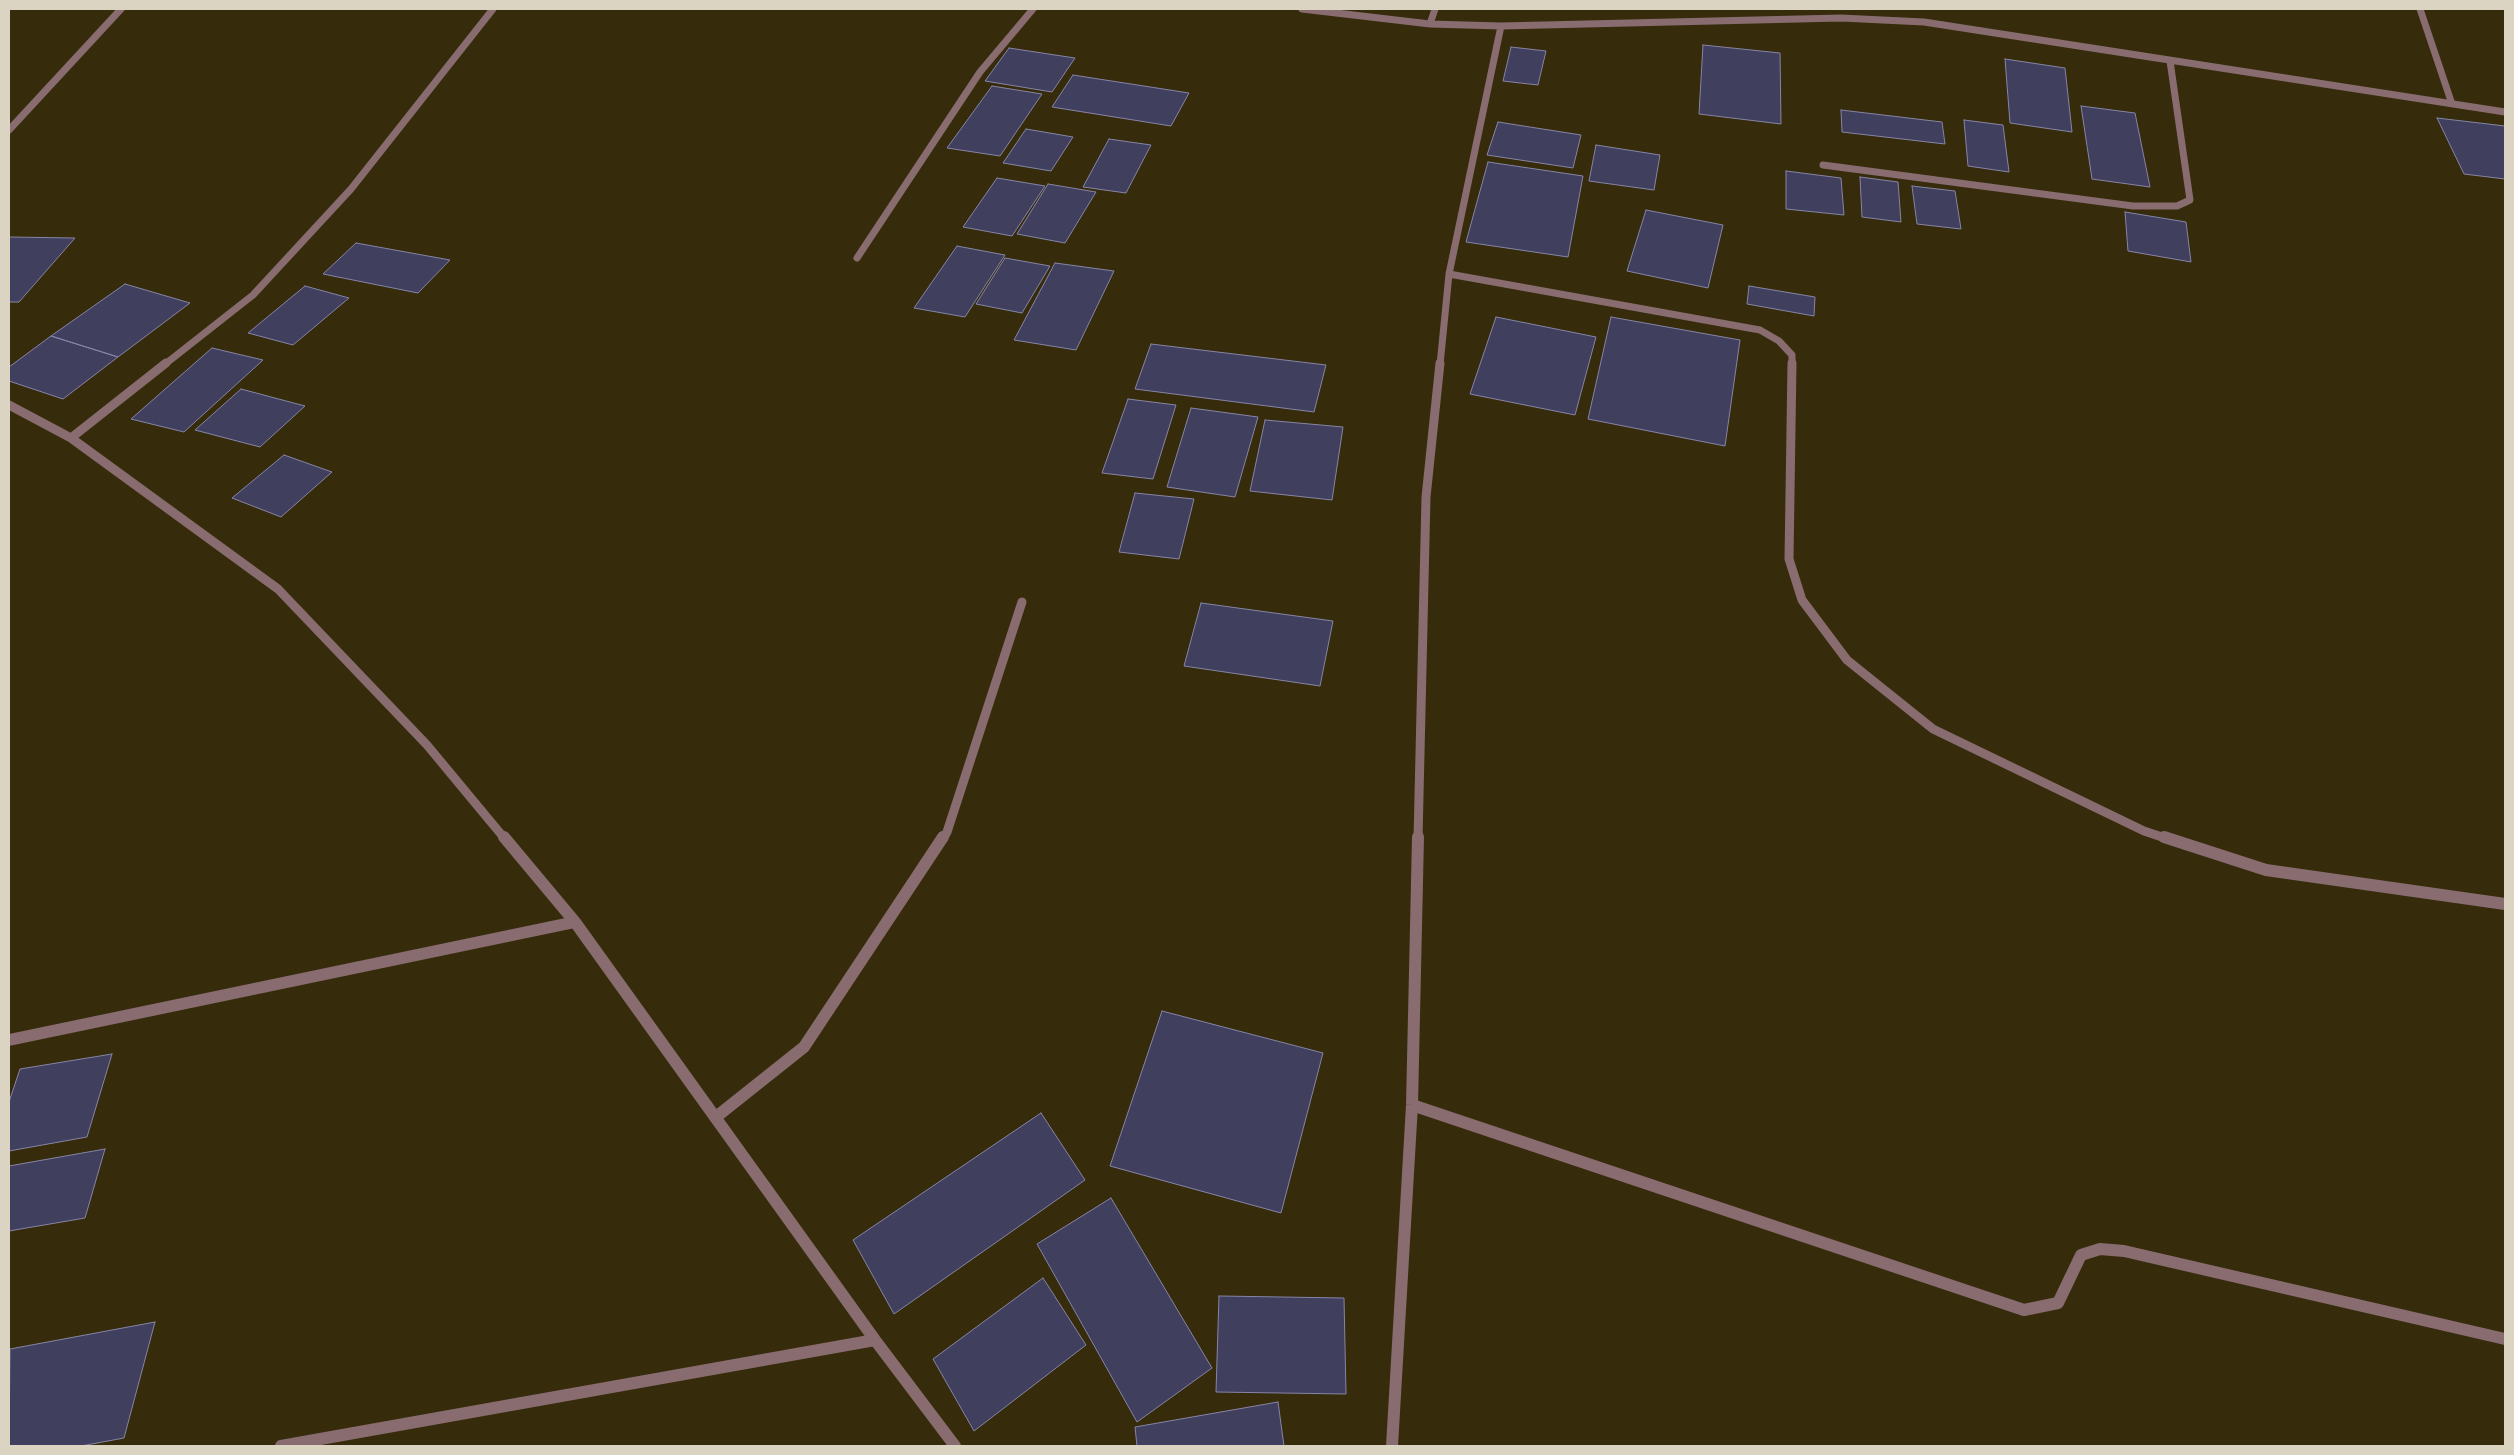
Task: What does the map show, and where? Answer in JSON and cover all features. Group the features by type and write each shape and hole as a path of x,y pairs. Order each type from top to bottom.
{"street":[{"path":"9,130 121,9"},
{"path":"71,438 253,295 351,189 493,9"},
{"path":"857,258 980,72 1034,9"},
{"path":"1302,9 1430,24 1501,26 1841,18 1924,22 2505,112"},
{"path":"1430,24 1435,9"},
{"path":"2420,9 2452,104"},
{"path":"1392,1446 1412,1105 1426,497 1449,274 1501,26"},
{"path":"1823,165 2133,206 2177,206 2190,200 2170,61"},
{"path":"1449,274 1760,330 1779,341 1792,355 1789,559 1802,600 1846,660 1933,729 2144,831 2266,870 2505,904"},
{"path":"9,405 71,438 278,589 427,745 575,922 875,1340 955,1446"},
{"path":"716,1117 804,1047 947,832 1022,602"},
{"path":"9,1040 575,922"},
{"path":"1412,1105 2024,1310 2058,1303 2081,1255 2100,1249 2116,1250 2505,1339"},
{"path":"281,1446 875,1340"}],"building":[{"path":"1703,45 1780,53 1781,124 1699,114"},
{"path":"1511,47 1546,51 1538,85 1503,81"},
{"path":"1009,48 1075,58 1052,92 985,81"},
{"path":"2005,59 2065,68 2072,132 2010,123"},
{"path":"1073,75 1189,93 1171,126 1052,107"},
{"path":"992,86 1042,94 1000,156 947,148"},
{"path":"2081,106 2135,113 2150,187 2092,179"},
{"path":"1841,110 1942,122 1945,144 1842,132"},
{"path":"2437,118 2505,126 2505,179 2464,174"},
{"path":"1964,120 2003,125 2009,172 1968,166"},
{"path":"1498,122 1581,135 1573,168 1487,155"},
{"path":"1026,129 1073,137 1051,171 1003,163"},
{"path":"1109,139 1151,145 1126,193 1083,187"},
{"path":"1596,145 1660,155 1654,190 1589,181"},
{"path":"1488,162 1583,176 1568,257 1466,242"},
{"path":"1786,171 1841,178 1844,215 1786,209"},
{"path":"1860,177 1898,182 1901,222 1862,217"},
{"path":"997,178 1045,186 1012,236 963,227"},
{"path":"1048,184 1096,192 1065,243 1017,234"},
{"path":"1912,186 1955,191 1961,229 1917,224"},
{"path":"1646,210 1723,225 1708,288 1627,271"},
{"path":"2125,212 2186,222 2191,262 2128,251"},
{"path":"9,237 75,238 19,302 9,302"},
{"path":"356,243 450,260 418,293 323,274"},
{"path":"957,246 1005,255 965,317 914,308"},
{"path":"1005,258 1050,266 1022,313 976,304"},
{"path":"1055,263 1114,271 1076,350 1014,340"},
{"path":"125,284 190,303 118,357 51,336"},
{"path":"305,286 349,298 293,345 248,333"},
{"path":"1749,286 1815,297 1814,316 1747,304"},
{"path":"1496,317 1596,337 1575,415 1470,394"},
{"path":"1611,317 1740,340 1725,446 1588,419"},
{"path":"51,336 118,357 63,399 9,381 9,367"},
{"path":"1151,344 1326,365 1314,412 1135,389"},
{"path":"212,348 263,360 184,432 131,419"},
{"path":"241,389 305,406 260,447 195,430"},
{"path":"1128,399 1176,405 1153,479 1102,473"},
{"path":"1191,408 1258,417 1235,497 1167,487"},
{"path":"1265,420 1343,427 1332,500 1250,491"},
{"path":"284,455 332,472 281,517 232,498"},
{"path":"1135,493 1194,499 1179,559 1119,552"},
{"path":"1201,603 1333,621 1320,686 1184,666"},
{"path":"1162,1011 1323,1053 1281,1213 1110,1166"},
{"path":"112,1054 87,1137 9,1151 9,1102 20,1069"},
{"path":"1041,1113 1085,1180 894,1314 853,1240"},
{"path":"105,1149 85,1218 9,1231 9,1166"},
{"path":"1111,1198 1212,1368 1137,1422 1037,1244"},
{"path":"1043,1278 1086,1345 974,1431 933,1359"},
{"path":"1219,1296 1344,1298 1346,1394 1216,1392"},
{"path":"155,1322 124,1438 81,1446 9,1446 10,1349"},
{"path":"1278,1402 1284,1446 1137,1446 1135,1427"}]}
